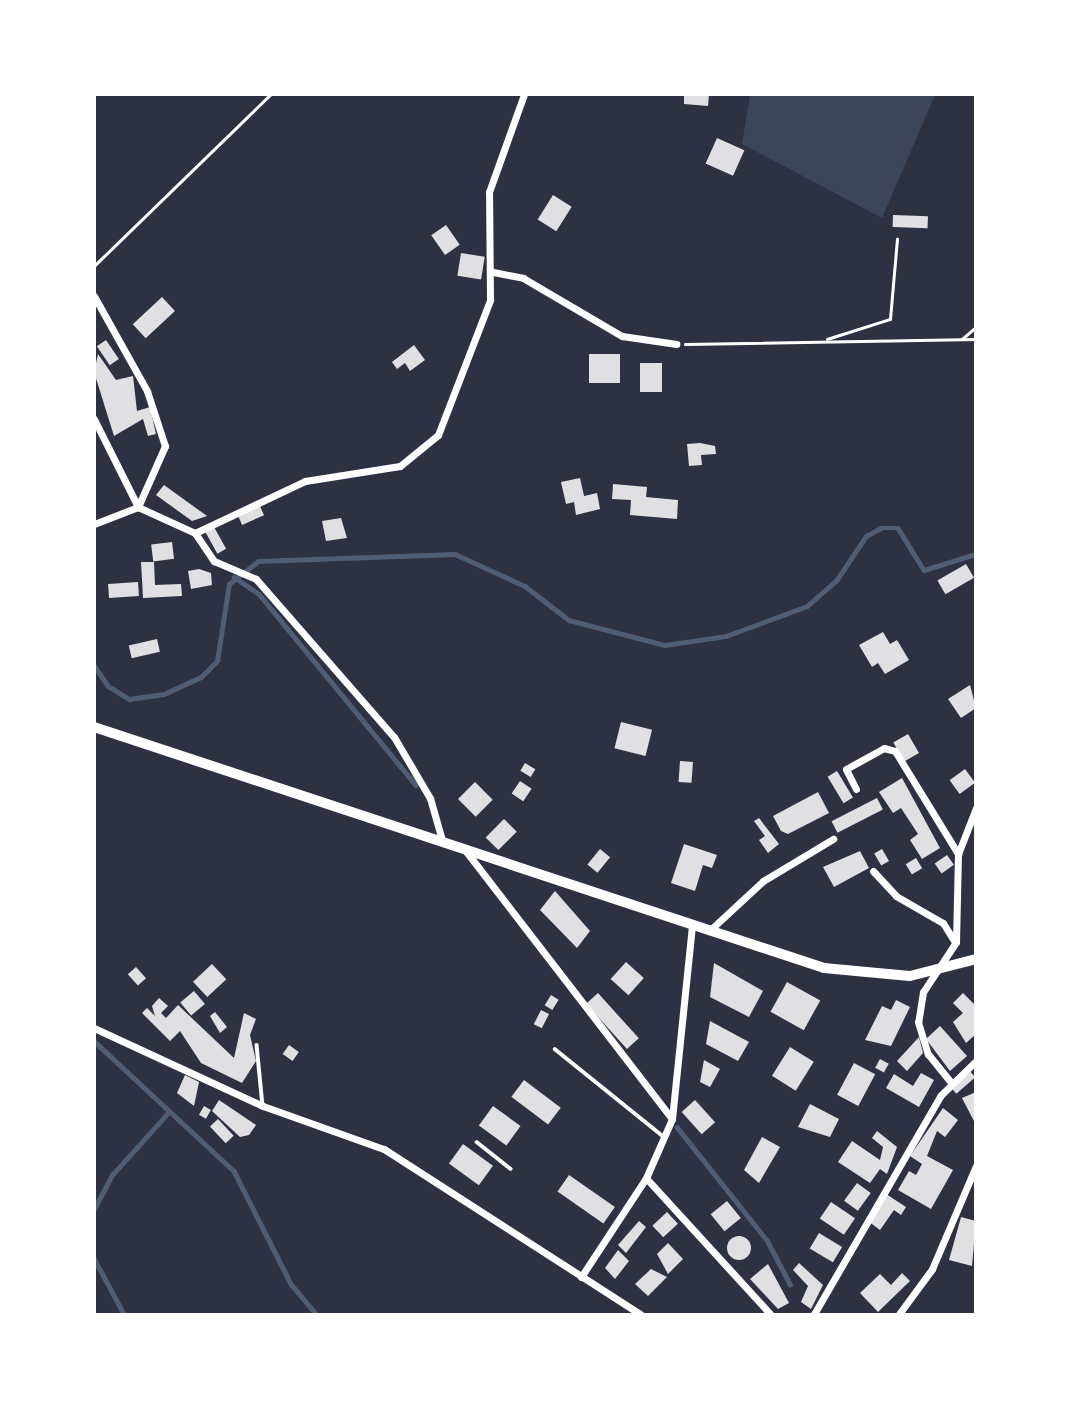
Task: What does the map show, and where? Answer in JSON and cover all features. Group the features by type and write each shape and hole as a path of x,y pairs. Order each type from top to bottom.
{"main road":[{"path":"94,727 463,846 709,931 844,972 891,977 942,970 975,960"}],"street":[{"path":"195,533 289,486 400,466 428,448 482,325 493,272 489,192 524,94"},
{"path":"493,272 523,278 622,336 676,344"},
{"path":"94,296 162,426 162,463 138,507 94,524"},
{"path":"94,419 138,507 195,533 214,561 247,572 394,737 429,798 442,840"},
{"path":"856,789 846,769 884,748 895,751 958,854"},
{"path":"951,1082 928,1054 918,1023 923,992 942,970 956,942 958,854 975,808"},
{"path":"709,931 763,881 833,839"},
{"path":"463,846 673,1119"},
{"path":"873,871 896,896 943,923 956,942"},
{"path":"581,1277 646,1178 673,1119 692,924"},
{"path":"94,1028 263,1106 384,1149 640,1314"},
{"path":"814,1314 951,1082 975,1061"},
{"path":"899,1314 932,1269 975,1166"},
{"path":"646,1178 770,1314"}],"lane":[{"path":"257,1045 263,1106"},
{"path":"555,1049 664,1137"},
{"path":"477,1142 511,1169"}],"path":[{"path":"262,94 266,99"},
{"path":"94,266 271,94"},
{"path":"827,339 890,319 897,239"},
{"path":"961,339 975,327"},
{"path":"676,344 827,339 975,339"}],"shaded area":[{"path":"750,94 935,95 882,218 742,144"}],"building":[{"path":"684,94 709,94 708,106 684,104"},
{"path":"717,138 744,150 733,176 706,164"},
{"path":"553,195 572,207 556,231 538,220"},
{"path":"893,215 928,216 928,228 893,227"},
{"path":"446,225 460,245 445,255 431,235"},
{"path":"461,253 485,257 481,279 457,276"},
{"path":"162,297 175,311 146,338 133,324"},
{"path":"106,340 119,359 110,365 97,346"},
{"path":"414,345 425,360 410,371 405,363 397,369 392,362"},
{"path":"98,354 116,380 133,376 137,411 150,407 156,434 148,436 143,419 114,436 94,372"},
{"path":"589,354 620,354 620,383 589,383"},
{"path":"640,363 662,363 662,392 640,392"},
{"path":"687,444 715,446 716,454 701,455 702,465 689,466"},
{"path":"580,478 584,496 597,493 600,509 576,515 574,502 566,504 561,482"},
{"path":"613,484 647,487 646,497 678,500 677,519 630,515 631,500 612,499"},
{"path":"164,485 207,516 192,521 156,495"},
{"path":"260,506 264,515 242,525 238,516"},
{"path":"341,518 347,538 326,541 322,521"},
{"path":"214,527 226,549 217,554 205,532"},
{"path":"172,542 174,559 153,561 151,545"},
{"path":"141,562 154,562 155,585 181,584 182,596 143,598"},
{"path":"966,564 974,578 945,594 937,580"},
{"path":"199,569 211,573 212,585 191,589 188,571"},
{"path":"138,582 139,596 109,598 108,584"},
{"path":"883,632 890,644 897,640 909,660 885,674 878,663 872,667 859,645"},
{"path":"157,639 160,652 132,658 129,646"},
{"path":"970,685 976,708 961,718 948,699"},
{"path":"621,722 652,730 646,756 614,748"},
{"path":"908,734 919,753 904,762 893,742"},
{"path":"680,761 693,762 692,783 679,782"},
{"path":"525,763 535,769 531,777 520,771"},
{"path":"965,769 975,783 960,794 950,780"},
{"path":"837,771 853,798 844,803 828,777"},
{"path":"902,778 940,848 922,859 910,840 918,834 901,808 893,813 879,792"},
{"path":"520,781 532,789 523,801 512,793"},
{"path":"475,782 493,800 476,817 458,799"},
{"path":"818,792 829,813 788,834 781,831 773,816"},
{"path":"877,798 883,810 837,833 832,821"},
{"path":"759,818 779,844 768,853 759,840 765,836 754,821"},
{"path":"504,819 517,832 498,850 486,837"},
{"path":"684,844 717,855 712,868 703,865 695,891 671,883"},
{"path":"600,849 610,857 598,873 587,865"},
{"path":"882,849 889,861 881,866 874,853"},
{"path":"860,851 869,868 834,887 823,867"},
{"path":"947,855 954,865 942,873 935,864"},
{"path":"916,858 922,868 912,874 906,864"},
{"path":"555,891 590,931 577,948 540,910"},
{"path":"626,962 644,978 628,995 611,979"},
{"path":"714,963 763,991 749,1017 710,997"},
{"path":"212,964 226,979 207,997 193,982"},
{"path":"136,967 146,978 138,986 128,974"},
{"path":"787,982 820,1000 804,1030 771,1012"},
{"path":"194,991 205,1004 191,1016 180,1003"},
{"path":"598,993 639,1038 627,1049 586,1004"},
{"path":"963,993 976,1006 976,1034 966,1043 953,1022 963,1013 953,1003"},
{"path":"551,995 559,1000 552,1010 545,1005"},
{"path":"159,998 168,1006 161,1013 166,1018 178,1005 234,1058 244,1013 256,1019 250,1035 256,1061 242,1083 201,1063 180,1031 170,1041 142,1013 147,1008 155,1016 152,1006"},
{"path":"896,1000 910,1007 891,1046 865,1040 882,1006 891,1010"},
{"path":"541,1010 549,1014 542,1028 534,1024"},
{"path":"215,1012 227,1027 220,1033 210,1016"},
{"path":"710,1021 749,1042 738,1061 706,1044"},
{"path":"940,1026 967,1056 950,1071 926,1039"},
{"path":"919,1037 923,1053 907,1071 897,1061"},
{"path":"289,1045 299,1052 293,1061 283,1054"},
{"path":"790,1047 814,1062 796,1091 772,1076"},
{"path":"880,1059 889,1064 884,1073 875,1068"},
{"path":"704,1060 720,1069 710,1087 700,1082"},
{"path":"854,1063 875,1074 858,1106 837,1095"},
{"path":"968,1069 975,1077 956,1094 949,1085"},
{"path":"921,1073 934,1080 919,1107 886,1088 894,1074 913,1086"},
{"path":"185,1075 199,1082 194,1106 177,1093"},
{"path":"524,1080 561,1108 548,1124 511,1097"},
{"path":"976,1092 976,1125 962,1098"},
{"path":"219,1100 256,1125 249,1135 240,1137 212,1111"},
{"path":"695,1100 715,1122 702,1134 682,1112"},
{"path":"810,1104 839,1119 830,1137 798,1127"},
{"path":"204,1106 211,1110 206,1119 199,1115"},
{"path":"493,1106 521,1126 506,1145 479,1125"},
{"path":"943,1108 958,1120 945,1137 937,1131 927,1156 953,1170 931,1209 898,1190 909,1171 916,1175 922,1164 910,1156"},
{"path":"218,1119 234,1136 226,1143 210,1127"},
{"path":"877,1131 897,1147 887,1174 880,1169 870,1183 838,1162 852,1141 880,1160 883,1147 872,1138"},
{"path":"762,1137 780,1147 759,1183 744,1170"},
{"path":"463,1144 493,1166 479,1185 449,1163"},
{"path":"569,1175 615,1207 603,1224 558,1191"},
{"path":"857,1183 871,1193 858,1211 844,1201"},
{"path":"886,1194 906,1207 901,1215 894,1210 880,1230 868,1221"},
{"path":"727,1201 741,1218 725,1231 711,1214"},
{"path":"831,1202 855,1218 844,1235 820,1219"},
{"path":"667,1212 678,1224 663,1237 652,1226"},
{"path":"961,1217 976,1221 972,1266 949,1260"},
{"path":"639,1221 646,1227 626,1253 618,1245"},
{"path":"819,1233 842,1247 833,1262 810,1248"},
{"path":"739,1236 748,1239 751,1248 748,1257 739,1260 730,1257 727,1248 730,1239"},
{"path":"668,1243 683,1259 668,1274 657,1254"},
{"path":"618,1250 629,1261 615,1279 605,1268"},
{"path":"799,1263 823,1285 811,1309 801,1302 808,1286 793,1270"},
{"path":"768,1264 789,1303 778,1309 750,1279"},
{"path":"651,1269 667,1277 648,1296 635,1284"},
{"path":"902,1273 910,1281 878,1312 860,1293 880,1274 891,1285"}],"waterway":[{"path":"94,665 108,686 129,699 164,694 201,677 217,661 229,584 258,561 455,554 525,586 569,620 665,645 726,636 807,606 836,581 866,536 881,528 898,528 924,570 976,554"},
{"path":"234,577 259,594 416,785"},
{"path":"94,1041 234,1171 291,1284 316,1314"},
{"path":"94,1209 113,1174 168,1113"},
{"path":"677,1127 767,1240 790,1284"},
{"path":"94,1258 124,1314"}]}
